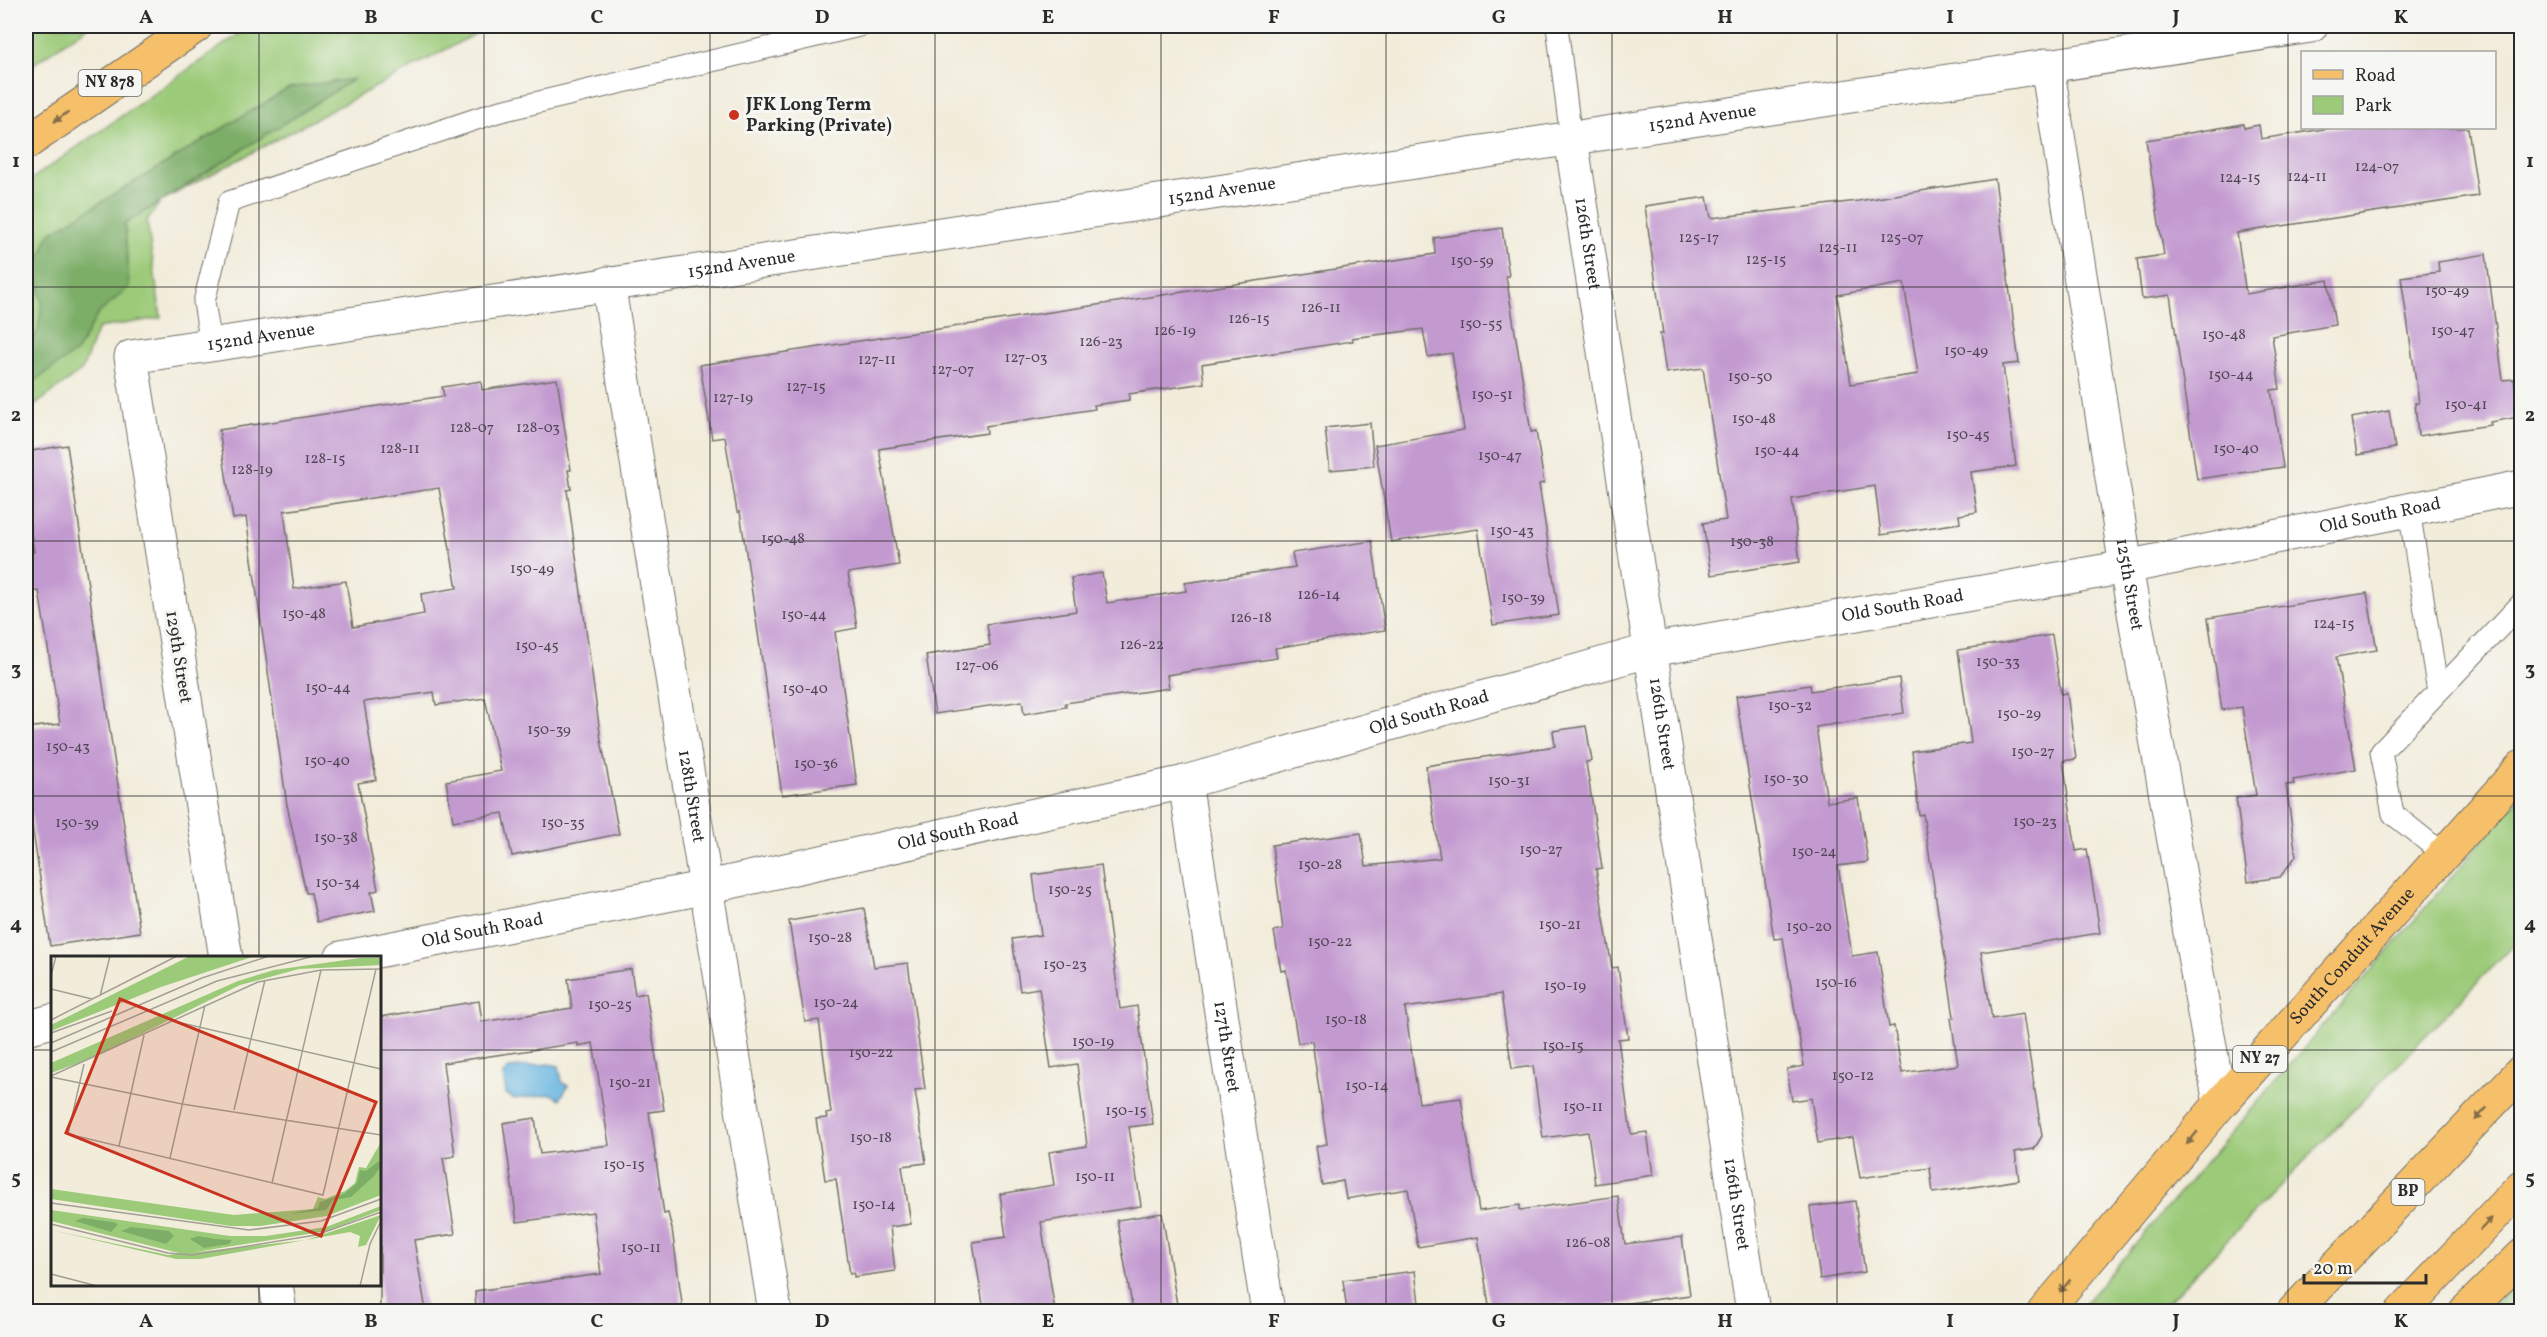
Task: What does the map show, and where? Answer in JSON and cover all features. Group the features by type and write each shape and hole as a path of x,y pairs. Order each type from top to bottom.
{"main road":[{"name":"NY 878","path":"26,143 196,26"},
{"name":"South Conduit Avenue","path":"2044,1311 2220,1104 2442,853 2522,767"},
{"name":"BP","path":"2293,1311 2522,1071"},
{"path":"2402,1311 2522,1186"},
{"path":"2464,1311 2522,1256"}],"street":[{"name":"152nd Avenue","path":"131,357 2311,26"},
{"name":"125th Street","path":"2047,65 2126,567 2220,1104"},
{"name":"126th Street","path":"1570,139 1753,1311"},
{"name":"128th Street","path":"608,283 708,887 775,1311"},
{"name":"129th Street","path":"131,357 226,956"},
{"name":"Old South Road","path":"346,956 708,887 1185,782 1651,650 2126,567 2522,487"},
{"name":"127th Street","path":"1185,782 1268,1311"},
{"path":"26,1028 51,1021"},
{"path":"276,1286 280,1311"}],"lane":[{"path":"211,345 204,302 229,202 497,112 859,26"},
{"path":"1557,26 1570,139"},
{"path":"2409,510 2438,692"},
{"path":"2442,853 2393,814 2381,752 2522,603"}],"green space":[{"path":"26,26 89,26 26,69"},
{"path":"256,26 490,26 161,201 147,221 161,318 98,328 82,370 26,412 26,183 239,34"},
{"path":"354,79 125,224 129,287 98,314 77,351 26,387 26,349 38,331 42,303 35,273 49,234 289,88"},
{"path":"2521,796 2521,937 2159,1311 2078,1311"},
{"path":"2521,1279 2521,1311 2487,1311"}],"water":[{"path":"549,1064 559,1066 562,1082 568,1086 560,1099 552,1094 514,1099 506,1094 503,1074 510,1068"}],"building":[{"path":"2244,124 2244,128 2259,125 2261,139 2324,129 2468,129 2478,196 2237,233 2246,294 2328,280 2335,325 2272,336 2280,389 2271,390 2283,467 2197,479 2170,295 2142,299 2137,259 2164,255 2146,140"},
{"path":"1995,179 2019,363 2003,365 2016,466 1971,472 1977,512 1959,515 1960,523 1881,535 1875,486 1792,499 1800,562 1711,575 1703,523 1726,520 1703,368 1666,373 1660,334 1663,334 1645,206 1707,197 1711,218 1858,201","holes":["1904,283 1918,374 1851,384 1837,295"]},
{"path":"1502,228 1509,276 1506,276 1531,432 1536,431 1544,483 1539,484 1559,615 1493,625 1478,529 1391,542 1375,445 1464,430 1452,353 1428,357 1423,329 1352,338 1353,341 1202,364 1204,383 1129,394 1129,400 1094,405 1095,409 986,426 987,433 879,449 899,565 848,573 857,628 835,632 857,785 782,795 740,512 737,512 725,437 712,439 700,365 1435,254 1434,238"},
{"path":"2486,254 2503,380 2514,379 2519,417 2490,422 2491,425 2418,436 2415,403 2419,403 2401,277 2439,272 2438,262"},
{"path":"557,379 571,470 568,470 571,489 567,490 601,740 619,834 512,856 503,813 453,821 446,781 501,771 485,698 436,705 434,692 364,702 376,780 358,783 378,890 371,892 375,911 317,922 311,893 306,893 287,805 246,517 233,519 219,430 444,396 442,387 481,381 482,390","holes":["439,488 457,588 421,594 424,614 353,627 346,581 294,589 284,511"]},
{"path":"2389,411 2395,448 2357,455 2351,418"},
{"path":"1370,423 1374,466 1330,470 1325,428"},
{"path":"67,445 140,932 50,946 26,784 26,728 60,724 39,591 26,592 26,554 34,552 26,501 26,452"},
{"path":"1372,541 1385,630 1275,648 1277,658 1167,675 1169,688 1065,703 1066,707 1024,714 1022,701 935,714 926,655 990,645 987,624 1076,611 1071,578 1102,573 1107,603 1186,591 1185,583 1295,567 1292,553"},
{"path":"2367,593 2377,650 2336,657 2356,769 2293,780 2294,784 2286,785 2296,856 2280,877 2248,882 2236,798 2256,795 2242,707 2222,710 2208,618"},
{"path":"2052,635 2061,694 2067,693 2076,759 2063,761 2076,851 2087,849 2100,933 1981,952 1992,1019 2023,1014 2042,1136 2034,1149 2015,1152 2019,1180 1933,1193 1930,1168 1860,1178 1853,1137 1818,1143 1811,1098 1792,1101 1787,1069 1804,1066 1783,938 1774,939 1736,696 1810,685 1811,691 1899,678 1904,713 1816,727 1827,802 1858,798 1868,862 1838,866 1852,956 1878,952 1889,1027 1894,1026 1902,1073 1958,1065 1951,1018 1954,1017 1923,814 1919,815 1912,751 1971,743 1958,650"},
{"path":"1586,726 1592,761 1586,762 1602,868 1596,869 1612,968 1618,967 1628,1038 1618,1039 1631,1134 1647,1132 1653,1175 1595,1184 1588,1132 1543,1138 1533,1066 1512,1069 1501,994 1405,1008 1419,1103 1461,1098 1479,1211 1520,1205 1520,1210 1618,1196 1625,1244 1682,1237 1690,1295 1567,1311 1566,1304 1523,1311 1490,1311 1478,1237 1418,1247 1408,1189 1346,1199 1343,1181 1322,1185 1316,1146 1327,1144 1312,1041 1298,1043 1286,970 1281,971 1274,931 1283,929 1272,845 1361,833 1366,866 1440,858 1426,766 1555,746 1553,731"},
{"path":"1101,865 1120,1009 1137,1006 1153,1124 1129,1127 1141,1206 1041,1222 1055,1311 984,1311 973,1242 1006,1237 1000,1194 1054,1185 1049,1152 1087,1146 1077,1064 1051,1068 1039,988 1020,991 1012,939 1041,935 1033,875"},
{"path":"864,908 874,967 908,963 925,1089 915,1090 926,1163 902,1166 911,1224 890,1227 895,1271 854,1277 854,1273 850,1274 836,1179 825,1180 816,1119 827,1118 826,1114 831,1113 819,1020 805,1022 789,921"},
{"path":"631,969 635,995 646,993 664,1110 649,1112 664,1214 668,1213 672,1229 683,1311 476,1311 475,1291 601,1274 593,1212 517,1222 503,1123 535,1118 540,1154 609,1145 593,1043 578,1046 578,1043 443,1063 455,1156 443,1158 455,1234 414,1240 426,1311 380,1311 381,1017 479,1001 482,1022 572,1008 568,979"},
{"path":"1855,1201 1865,1272 1820,1279 1810,1207"},
{"path":"1162,1213 1178,1311 1133,1311 1117,1220"},
{"path":"1415,1271 1420,1311 1347,1311 1343,1280"}],"place":[{"name":"JFK Long Term Parking (Private)","path":"734,115"}]}
